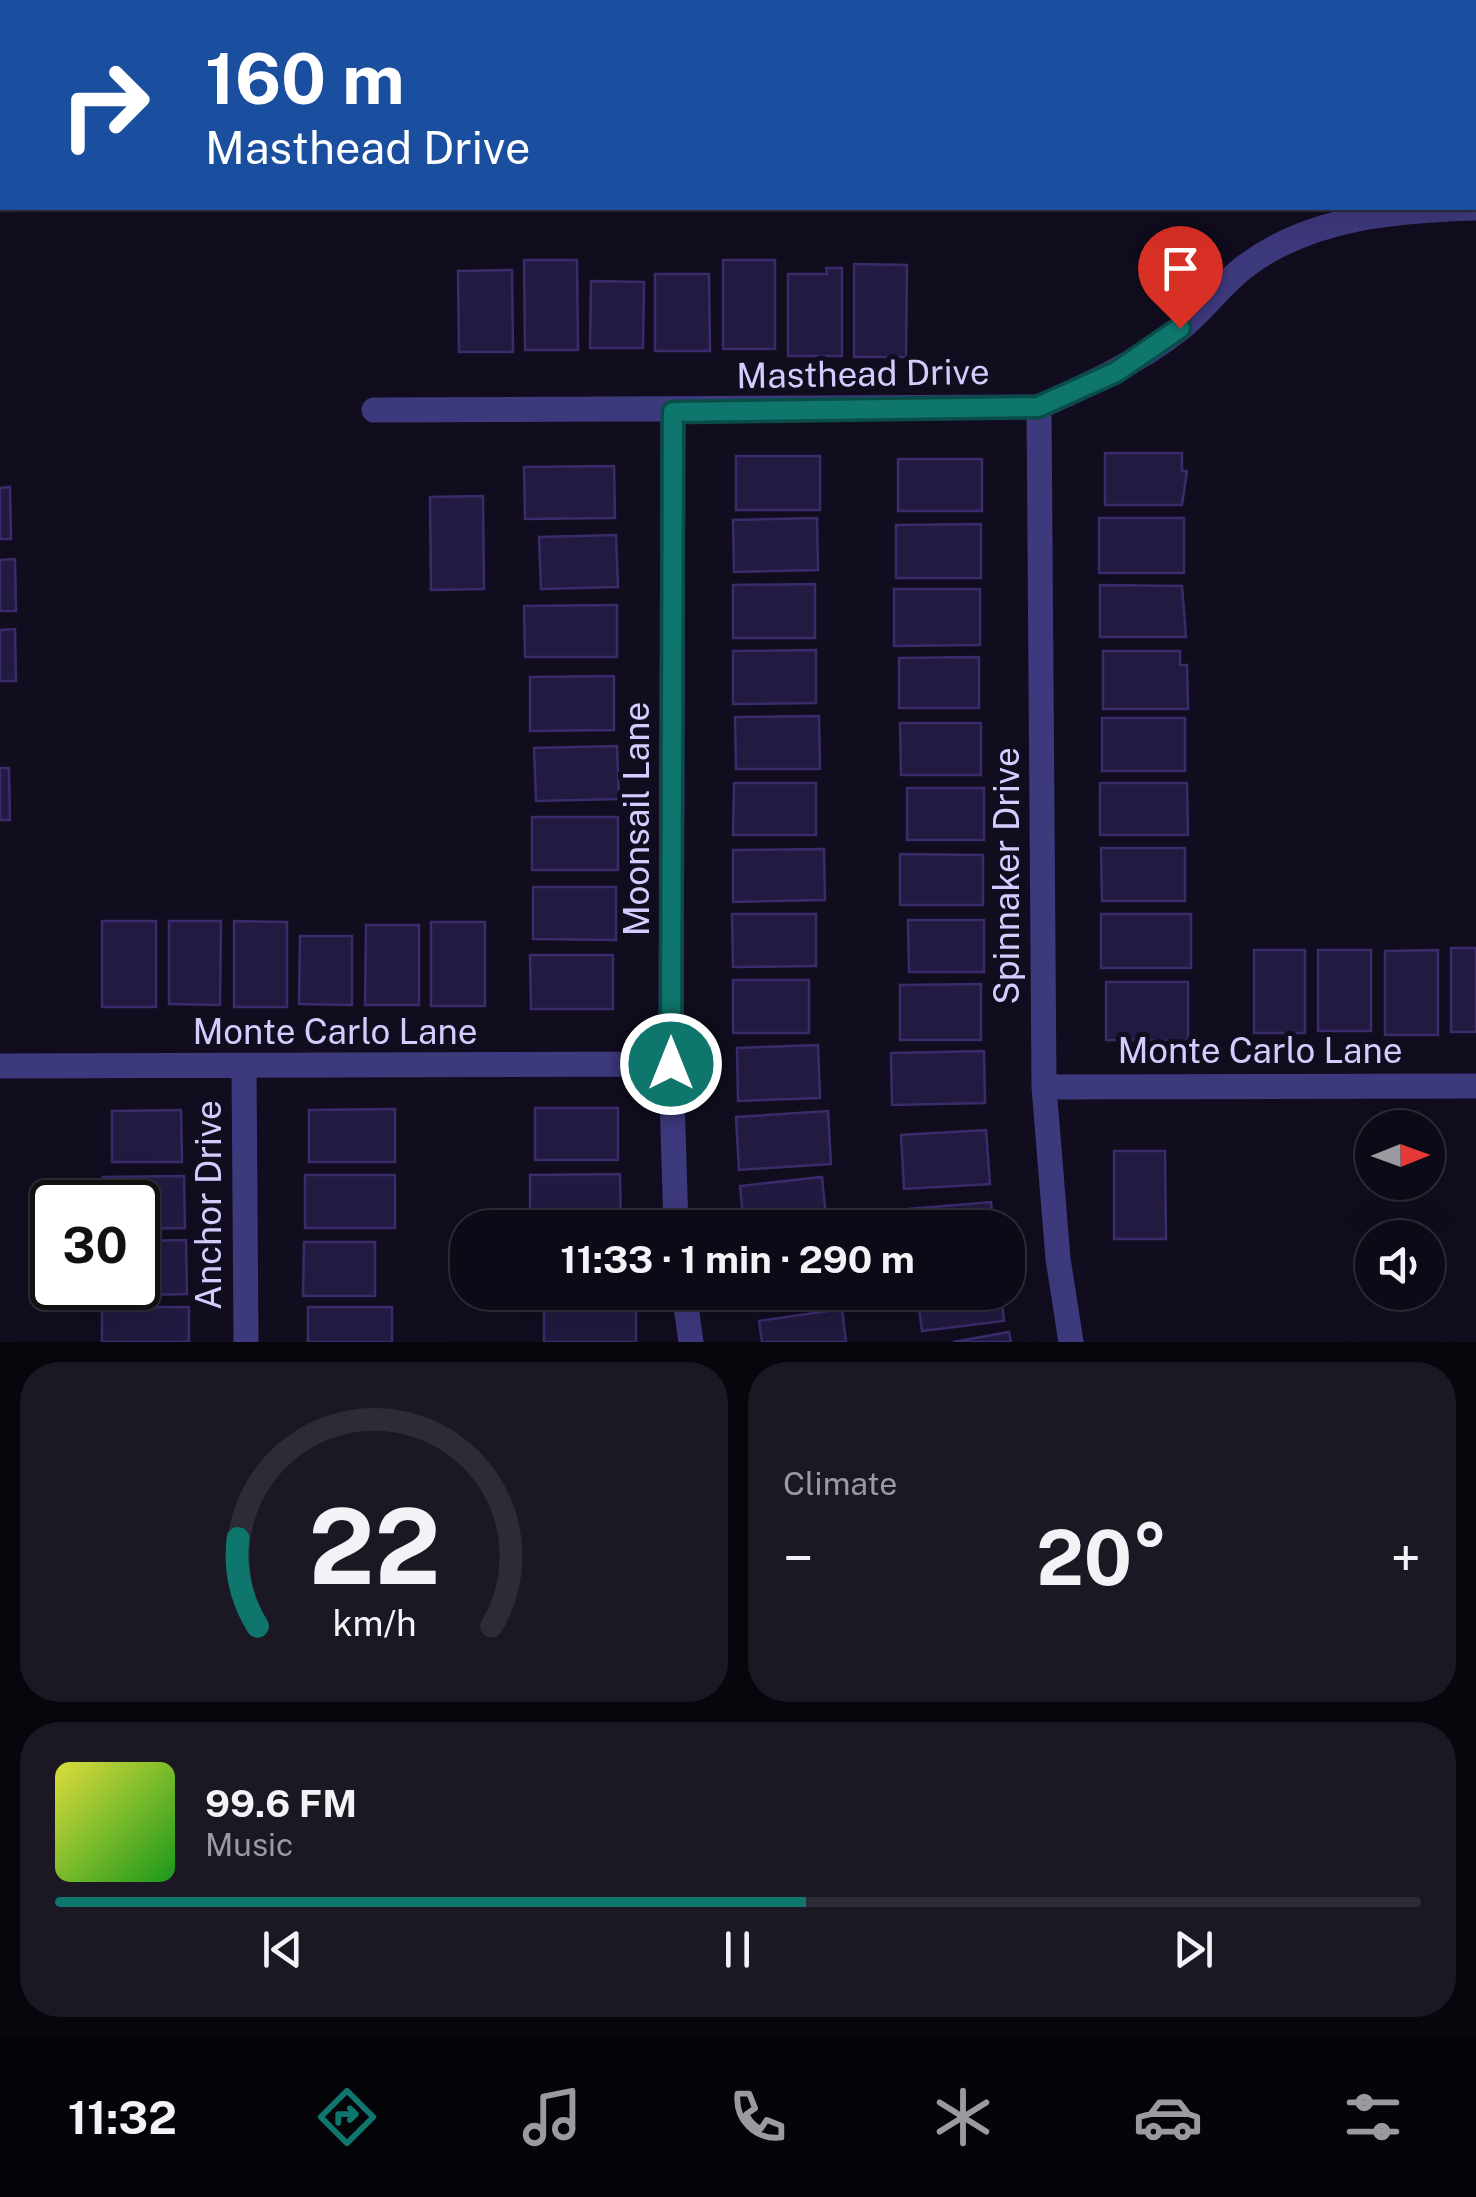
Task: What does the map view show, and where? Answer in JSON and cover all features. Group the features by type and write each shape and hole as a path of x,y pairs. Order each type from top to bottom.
{"street":[{"name":"Masthead Drive","path":"374,410 673,412 1038,407 1116,372 1180,328 1248,264 1294,242 1341,222 1457,210"},
{"name":"Spinnaker Drive","path":"1038,407 1044,1087 1058,1259 1071,1342"},
{"name":"Moonsail Lane","path":"673,412 671,1064 675,1210"},
{"name":"Monte Carlo Lane","path":"0,1066 671,1064"},
{"name":"Anchor Drive","path":"244,1068 246,1342"},
{"name":"Monte Carlo Lane","path":"1044,1087 1476,1086"},
{"path":"687,1310 691,1342"}],"building":[{"path":"524,260 577,260 578,350 525,350"},
{"path":"723,260 775,260 775,349 723,349"},
{"path":"854,264 907,265 906,357 854,357"},
{"path":"826,268 842,268 842,356 788,356 788,274 827,274"},
{"path":"512,270 513,352 459,352 458,271"},
{"path":"655,274 709,274 710,351 655,351"},
{"path":"591,281 644,282 643,348 590,348"},
{"path":"1105,453 1182,453 1182,471 1187,471 1182,505 1105,505"},
{"path":"736,456 820,456 820,510 736,510"},
{"path":"898,459 982,459 982,511 898,511"},
{"path":"614,466 615,518 525,519 524,467"},
{"path":"10,487 11,539 0,539 0,488"},
{"path":"483,496 484,589 431,590 430,497"},
{"path":"817,518 818,570 734,572 733,520"},
{"path":"1099,518 1184,518 1184,573 1099,573"},
{"path":"981,524 981,578 896,578 896,525"},
{"path":"616,535 618,587 541,589 539,537"},
{"path":"15,559 16,611 0,611 0,560"},
{"path":"815,584 815,638 733,638 733,585"},
{"path":"1100,585 1182,586 1186,637 1100,637"},
{"path":"894,589 980,589 980,645 894,646"},
{"path":"617,605 617,657 525,657 524,606"},
{"path":"15,629 16,681 0,681 0,630"},
{"path":"816,650 816,703 733,704 733,651"},
{"path":"1103,651 1180,651 1180,665 1187,665 1188,709 1103,709"},
{"path":"979,657 979,708 899,708 899,658"},
{"path":"614,676 614,730 530,731 530,677"},
{"path":"819,716 820,769 736,769 735,717"},
{"path":"1102,718 1185,718 1185,771 1102,771"},
{"path":"900,723 981,723 981,775 901,775"},
{"path":"617,746 619,799 536,801 534,748"},
{"path":"0,768 9,768 10,820 0,820"},
{"path":"734,783 816,783 816,835 733,835"},
{"path":"1100,783 1187,783 1188,835 1100,835"},
{"path":"907,788 984,788 984,840 907,840"},
{"path":"532,817 618,817 618,870 532,870"},
{"path":"1101,848 1185,848 1185,901 1102,901"},
{"path":"824,849 825,900 733,902 733,850"},
{"path":"900,854 983,855 983,905 900,905"},
{"path":"533,887 616,887 616,940 533,939"},
{"path":"732,914 816,914 816,966 733,967"},
{"path":"1101,914 1191,914 1191,968 1101,968"},
{"path":"908,920 984,920 984,972 909,972"},
{"path":"102,921 156,921 156,1007 102,1007"},
{"path":"169,921 221,921 220,1005 169,1004"},
{"path":"234,921 287,922 287,1007 234,1007"},
{"path":"431,922 485,922 485,1006 431,1006"},
{"path":"366,925 419,925 419,1005 365,1005"},
{"path":"300,936 352,936 352,1005 299,1004"},
{"path":"1451,948 1476,948 1476,1032 1451,1032"},
{"path":"1254,950 1305,950 1305,1033 1254,1033"},
{"path":"1318,950 1371,950 1371,1031 1318,1031"},
{"path":"1438,950 1438,1035 1385,1035 1385,951"},
{"path":"530,955 613,955 613,1009 531,1009"},
{"path":"733,980 809,980 809,1033 733,1033"},
{"path":"1106,982 1188,982 1188,1041 1106,1040"},
{"path":"981,984 981,1040 900,1040 900,985"},
{"path":"818,1045 820,1098 738,1101 737,1048"},
{"path":"984,1051 985,1103 892,1105 891,1053"},
{"path":"535,1108 618,1108 618,1160 535,1160"},
{"path":"395,1109 395,1162 309,1162 309,1110"},
{"path":"181,1110 182,1162 112,1162 112,1111"},
{"path":"828,1111 831,1164 739,1170 736,1117"},
{"path":"986,1130 990,1184 904,1189 901,1135"},
{"path":"1114,1151 1165,1151 1166,1239 1114,1239"},
{"path":"620,1174 621,1210 530,1210 530,1175"},
{"path":"305,1175 395,1175 395,1228 305,1228"},
{"path":"184,1176 185,1228 160,1229 160,1180 103,1177"},
{"path":"822,1177 825,1210 742,1210 740,1186"},
{"path":"991,1202 992,1210 909,1210"},
{"path":"186,1240 187,1294 160,1295 160,1241"},
{"path":"304,1242 375,1242 375,1296 303,1296"},
{"path":"189,1307 189,1342 102,1342 102,1310"},
{"path":"308,1307 392,1307 392,1342 308,1342"},
{"path":"544,1310 636,1310 636,1342 544,1342"},
{"path":"842,1310 846,1342 762,1342 759,1321"},
{"path":"919,1310 1003,1310 1004,1321 922,1331"},
{"path":"1009,1332 1011,1342 953,1342"}],"route":[{"path":"671,1064 673,412 1038,407 1116,372 1180,328"}]}
